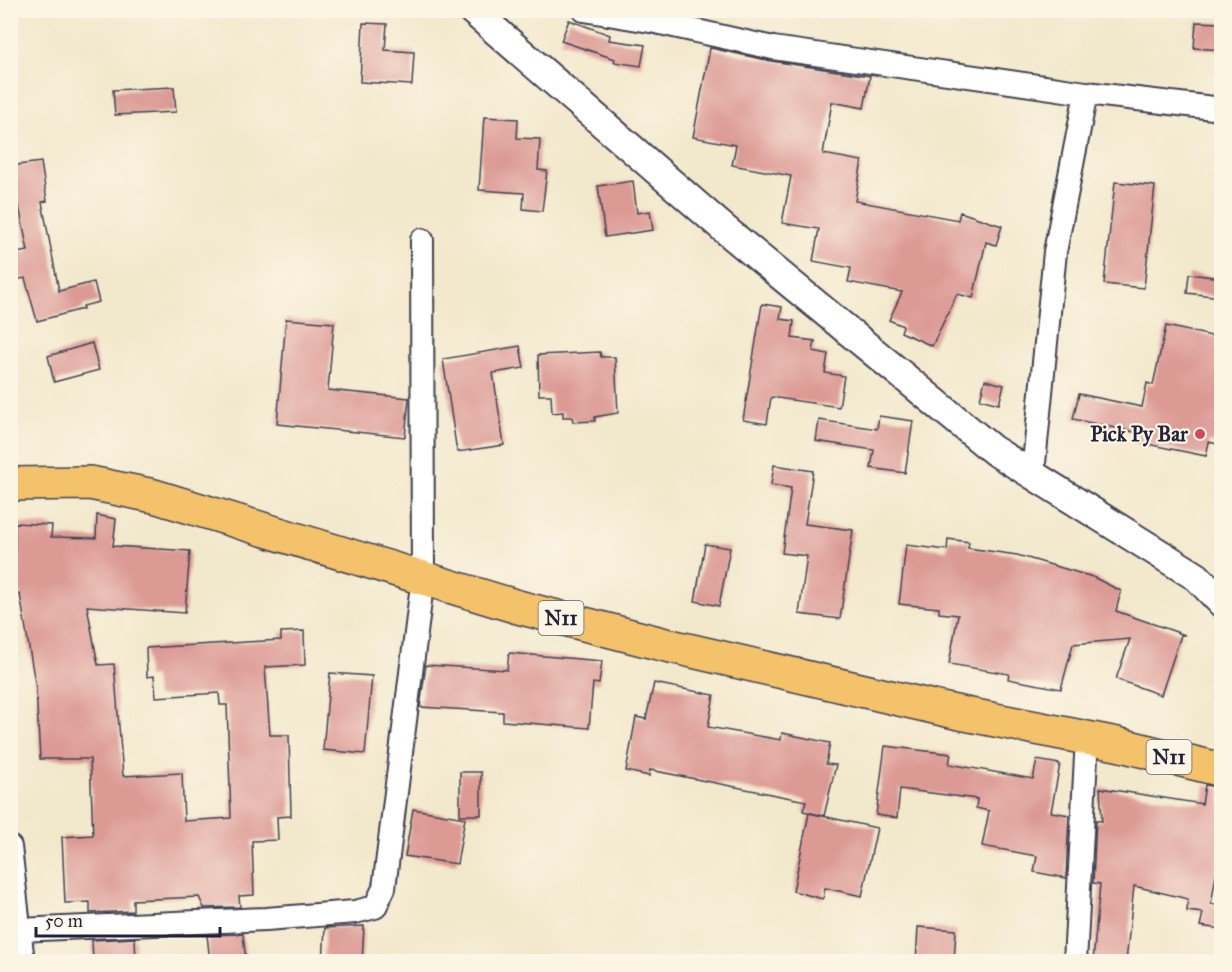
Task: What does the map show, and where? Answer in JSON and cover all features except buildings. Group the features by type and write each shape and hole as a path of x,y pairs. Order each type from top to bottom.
{"highway":[{"name":"N11","path":"10,484 90,483 154,496 518,607 662,644 955,712 1102,741 1221,770"},
{"name":"N11","path":"1102,741 1221,749"}],"street":[{"path":"472,10 749,249 993,450 1197,577 1221,603"},
{"path":"584,10 656,22 773,48 1086,93 1221,109"},
{"path":"1033,473 1055,252 1086,93"},
{"path":"19,930 266,919 355,912 375,907 384,888 423,577 422,240"},
{"path":"1075,962 1102,741"},
{"path":"10,847 23,962"}],"place":[{"name":"Pick Py Bar","path":"1200,434"}]}
